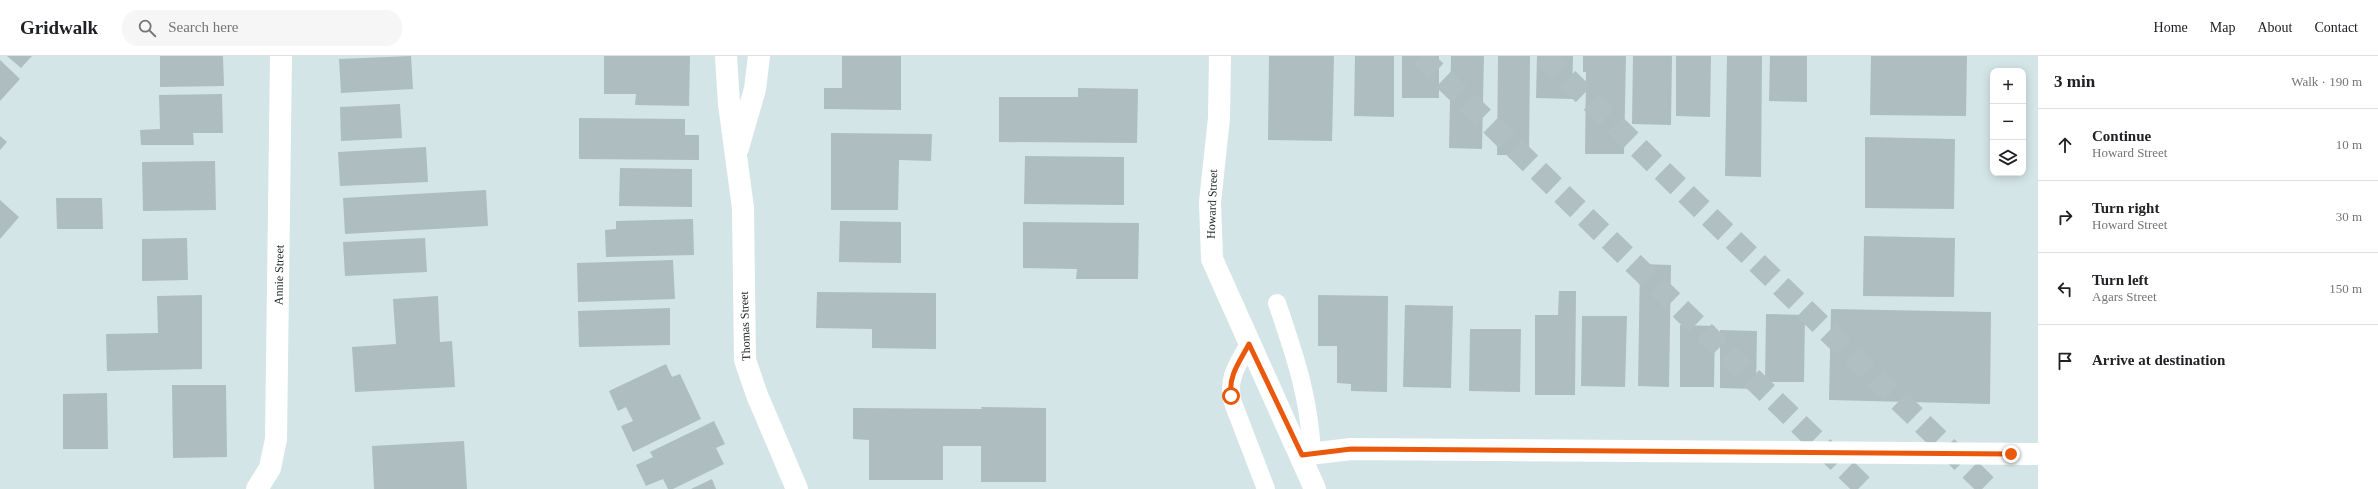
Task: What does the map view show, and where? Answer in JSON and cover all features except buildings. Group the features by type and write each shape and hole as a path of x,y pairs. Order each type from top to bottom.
{"street":[{"name":"Annie Street","path":"257,489 270,468 276,439 281,56"},
{"name":"Thomas Street","path":"726,56 729,104 737,153 744,230 745,360 757,395 797,489"},
{"name":"Thomas Street","path":"737,153 755,89 760,56"},
{"name":"Howard Street","path":"1220,56 1219,118 1210,202 1211,254 1215,270 1249,344 1307,454 1315,489"},
{"path":"1307,454 1368,449 2038,454"}],"lane":[{"path":"1277,302 1304,386 1310,416 1307,454"},
{"path":"1249,344 1233,374 1230,388 1233,403 1266,489"}],"tunnel":[{"path":"1420,56 1866,489"},
{"path":"1544,56 1990,489"}],"route":[{"path":"1231,396 1230,384 1233,374 1249,344 1302,455 1351,449 2011,454"}]}
